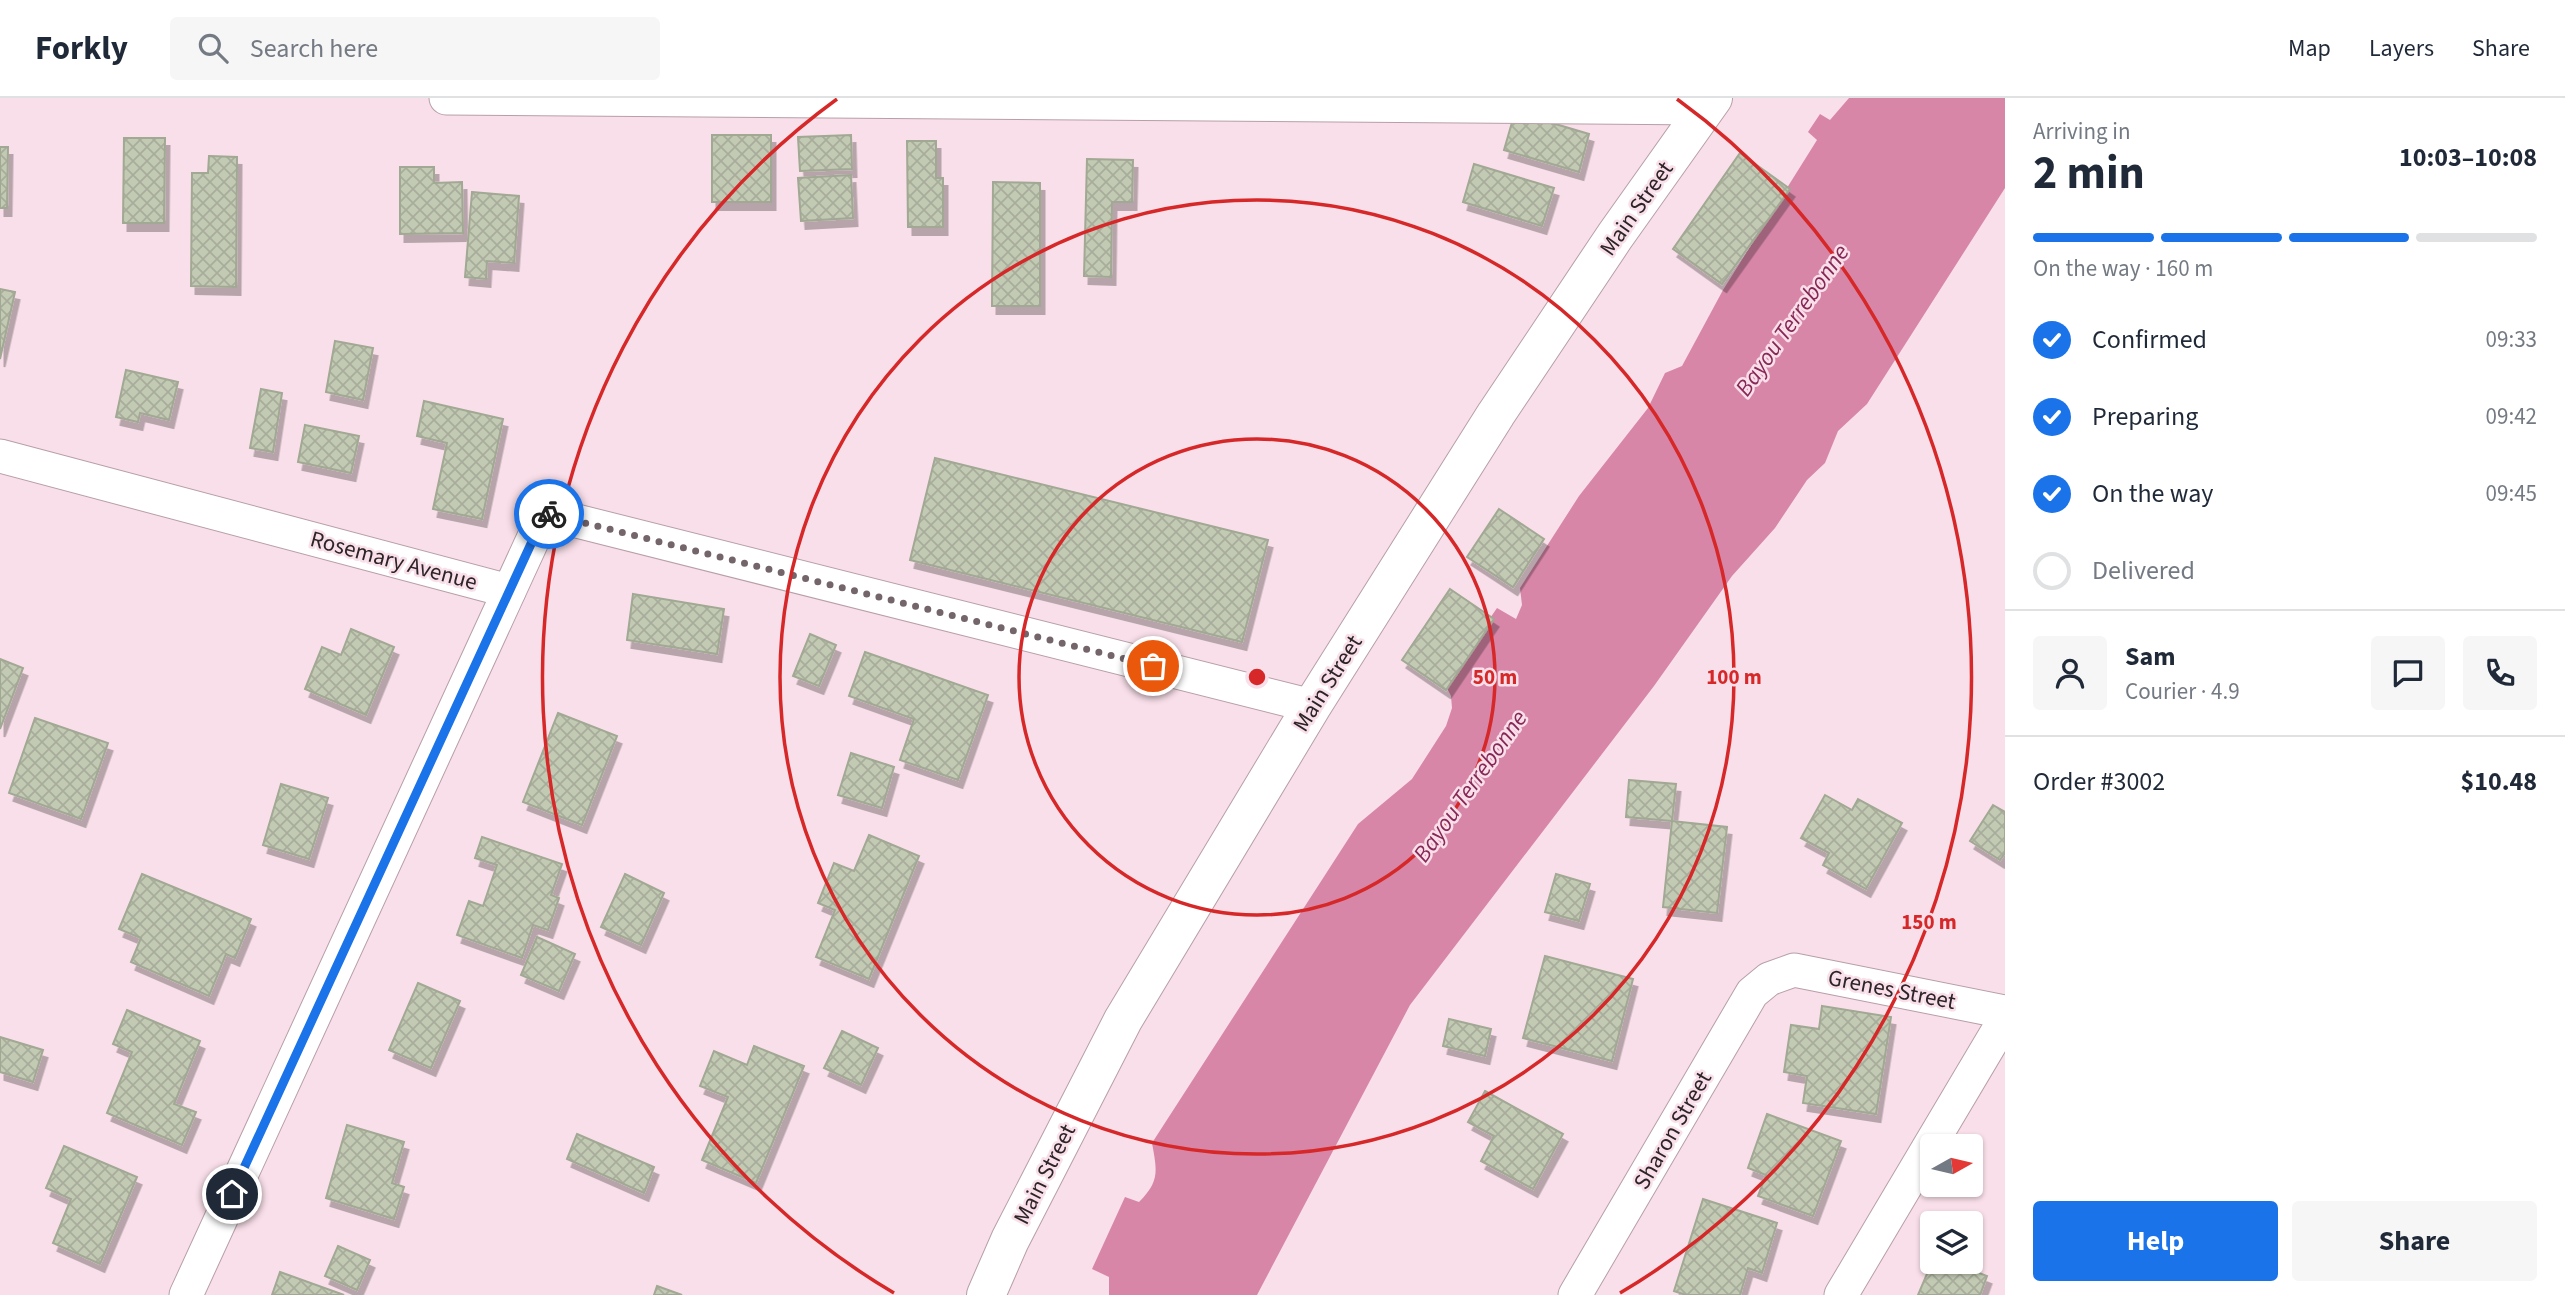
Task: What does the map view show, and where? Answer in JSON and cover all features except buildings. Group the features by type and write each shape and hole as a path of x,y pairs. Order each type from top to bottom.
{"main road":[{"name":"Main Street","path":"986,1295 1010,1240 1123,1020 1312,706 1496,414 1615,236 1710,103"}],"street":[{"path":"446,98 1710,103"},
{"name":"Rosemary Avenue","path":"0,456 509,591 545,513 1312,706"},
{"path":"186,1295 509,591"},
{"name":"Grenes Street","path":"1780,975 1794,970 2005,1012"},
{"name":"Sharon Street","path":"1575,1295 1752,993 1769,979 1780,975"},
{"path":"1841,1295 2005,1019"}],"water":[{"name":"Bayou Terrebonne","path":"1849,98 2005,98 2005,188 1867,404 1838,431 1825,463 1807,480 1775,528 1732,576 1654,686 1410,1005 1257,1295 1109,1295 1109,1277 1092,1269 1125,1197 1139,1202 1151,1188 1156,1168 1152,1143 1358,824 1412,779 1446,726 1452,708 1451,696 1445,684 1497,608 1516,619 1522,605 1520,588 1579,496 1648,408 1665,373 1682,366 1723,290 1817,140 1808,132 1820,114 1830,120"}],"way so far":[{"path":"549,514 1153,666"}],"route":[{"path":"232,1194 545,513 549,514"}]}
